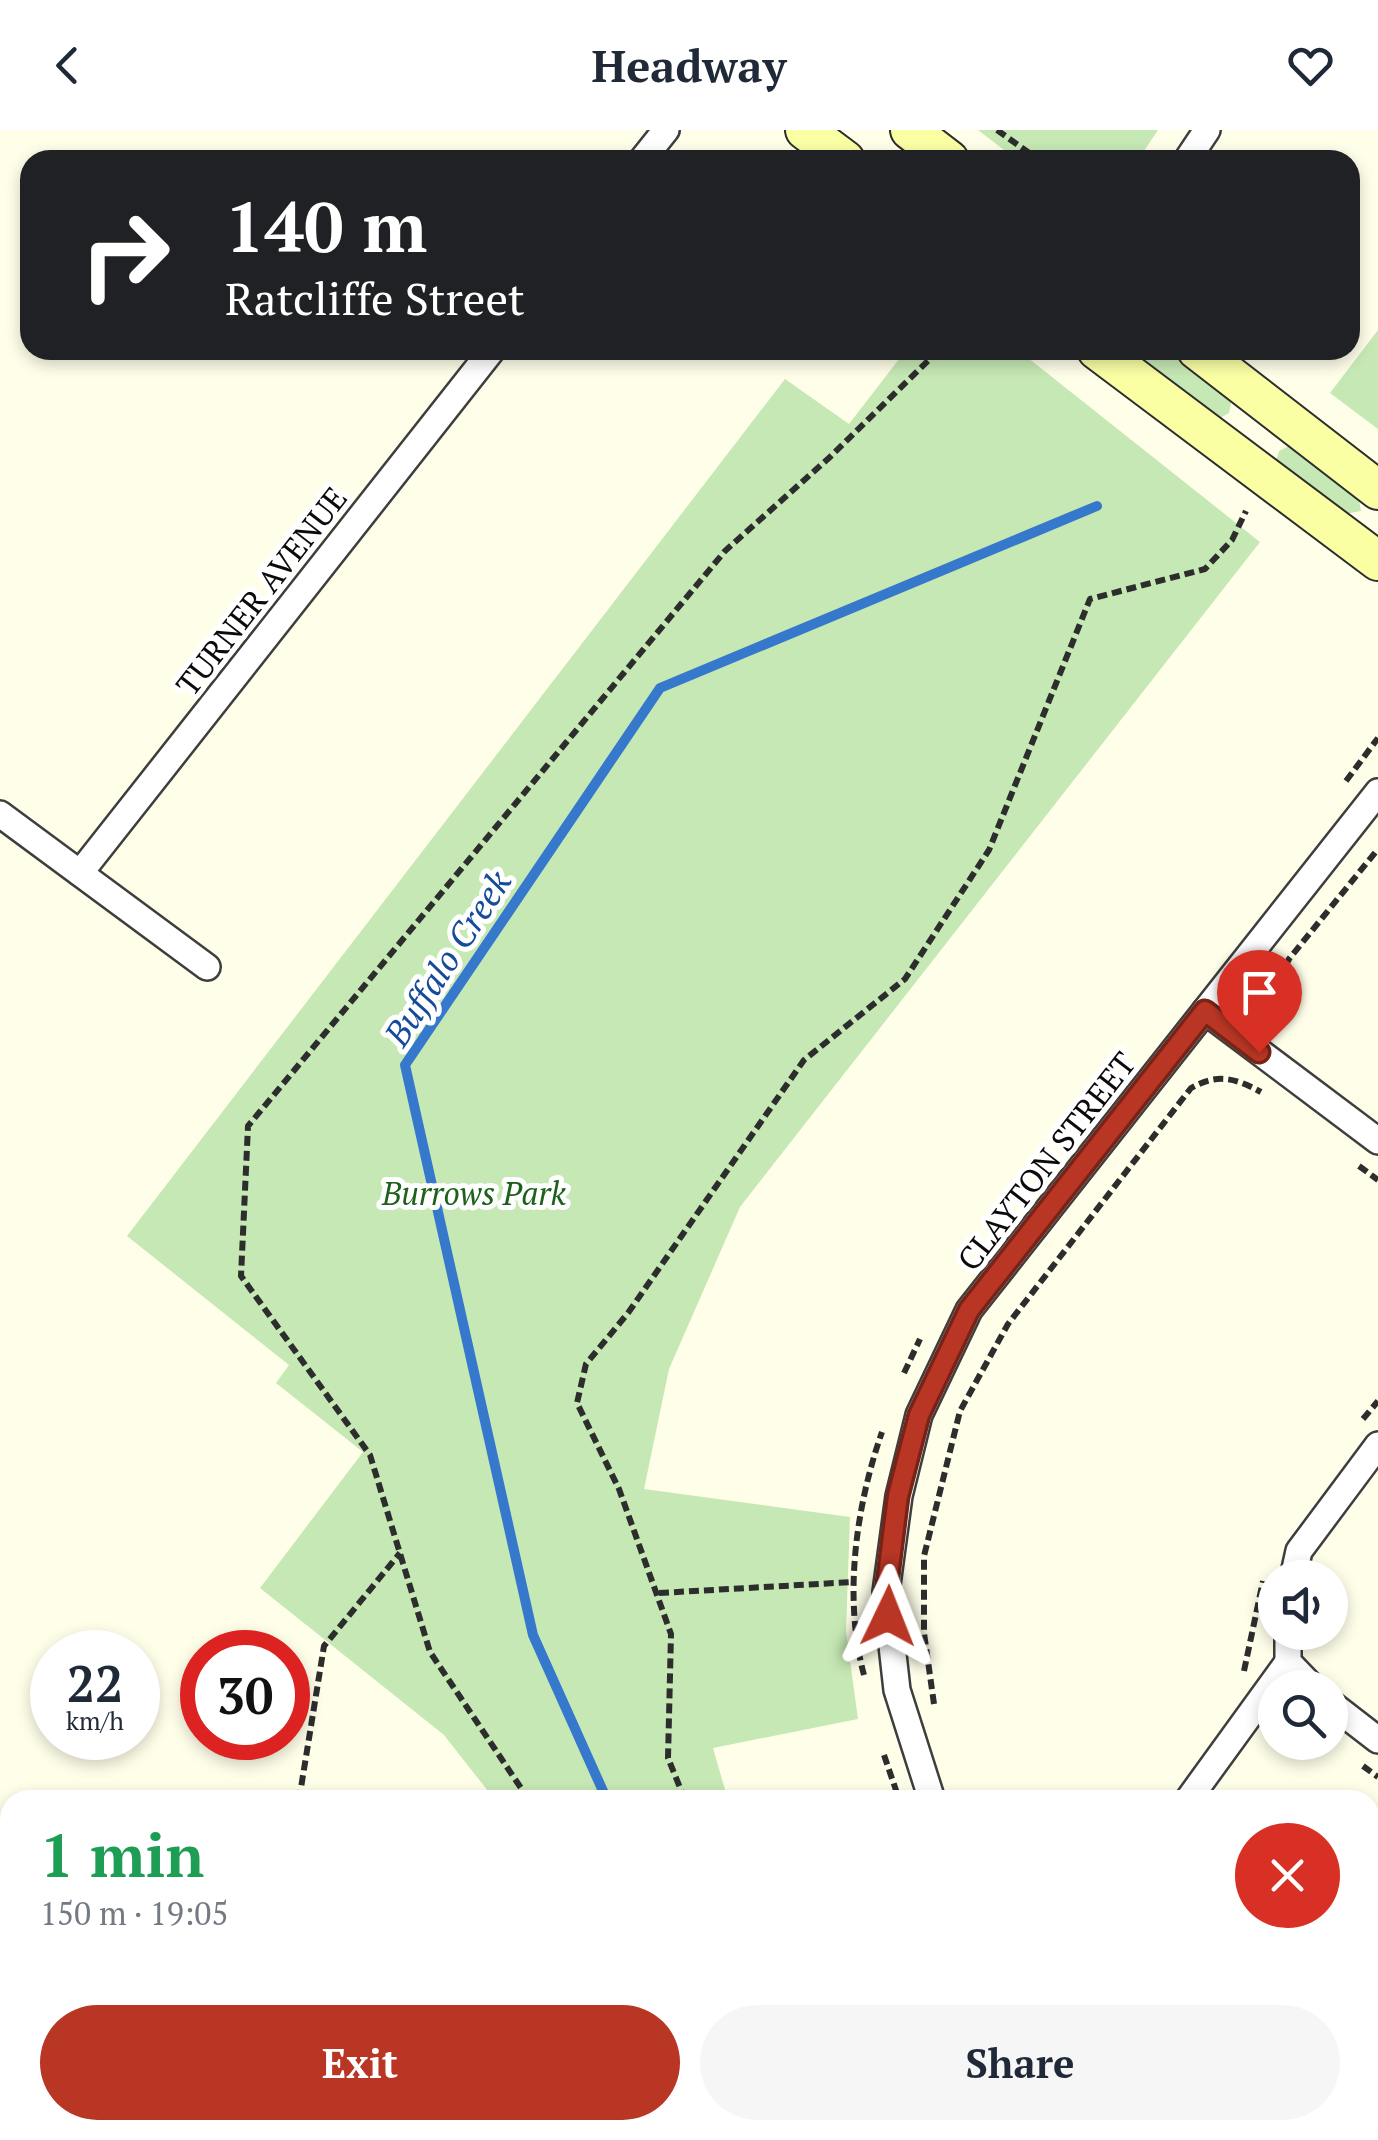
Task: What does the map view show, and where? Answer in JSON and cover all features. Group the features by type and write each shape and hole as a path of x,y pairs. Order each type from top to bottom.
{"street":[{"path":"650,150 666,130"},
{"path":"805,130 832,150"},
{"path":"910,130 936,150"},
{"name":"TURNER AVENUE","path":"80,873 484,360"},
{"path":"1110,360 1377,560"},
{"path":"1210,360 1378,490"},
{"name":"CLAYTON STREET","path":"929,1790 897,1690 886,1592 898,1496 919,1415 969,1310 1378,792"},
{"path":"0,814 208,967"},
{"path":"1205,1011 1378,1141"},
{"path":"1297,1560 1299,1551 1378,1445"},
{"path":"1195,1790 1288,1662 1288,1650"},
{"path":"1288,1662 1295,1670"},
{"path":"1348,1717 1378,1740"}],"path":[{"path":"997,130 1025,150"},
{"path":"522,1790 430,1652 370,1455 241,1276 248,1126 725,551 830,458 928,360"},
{"path":"681,1790 668,1758 671,1634 620,1489 578,1404 586,1364 628,1313 804,1060 905,979 990,850 1090,599 1206,569 1232,540 1246,511"},
{"path":"1280,1024 1278,982 1289,958 1378,849"},
{"path":"935,1712 924,1633 924,1556 960,1411 1008,1324 1192,1088 1211,1077 1238,1080"},
{"path":"301,1790 324,1646 400,1554"},
{"path":"659,1594 853,1582"}],"green space":[{"path":"978,130 1158,130 1145,150 1004,150"},
{"path":"1378,330 1378,429 1330,393 1355,360 1360,360 1360,354"},
{"name":"Burrows Park","path":"898,360 1031,360 1260,542 740,1207 669,1369 644,1489 850,1517 846,1631 858,1719 713,1748 725,1790 487,1790 444,1735 260,1588 363,1452 276,1383 289,1365 127,1236 785,379 849,424"},
{"path":"1140,360 1181,360 1225,392 1231,403 1229,413 1220,418 1209,414"},
{"path":"1289,446 1358,494 1361,511 1340,515 1276,461 1279,451"}],"waterway":[{"name":"Buffalo Creek","path":"603,1790 533,1635 405,1065 660,688 1097,506"}],"route":[{"path":"888,1616 886,1592 898,1496 919,1415 969,1310 1205,1011 1259,1052"}]}
